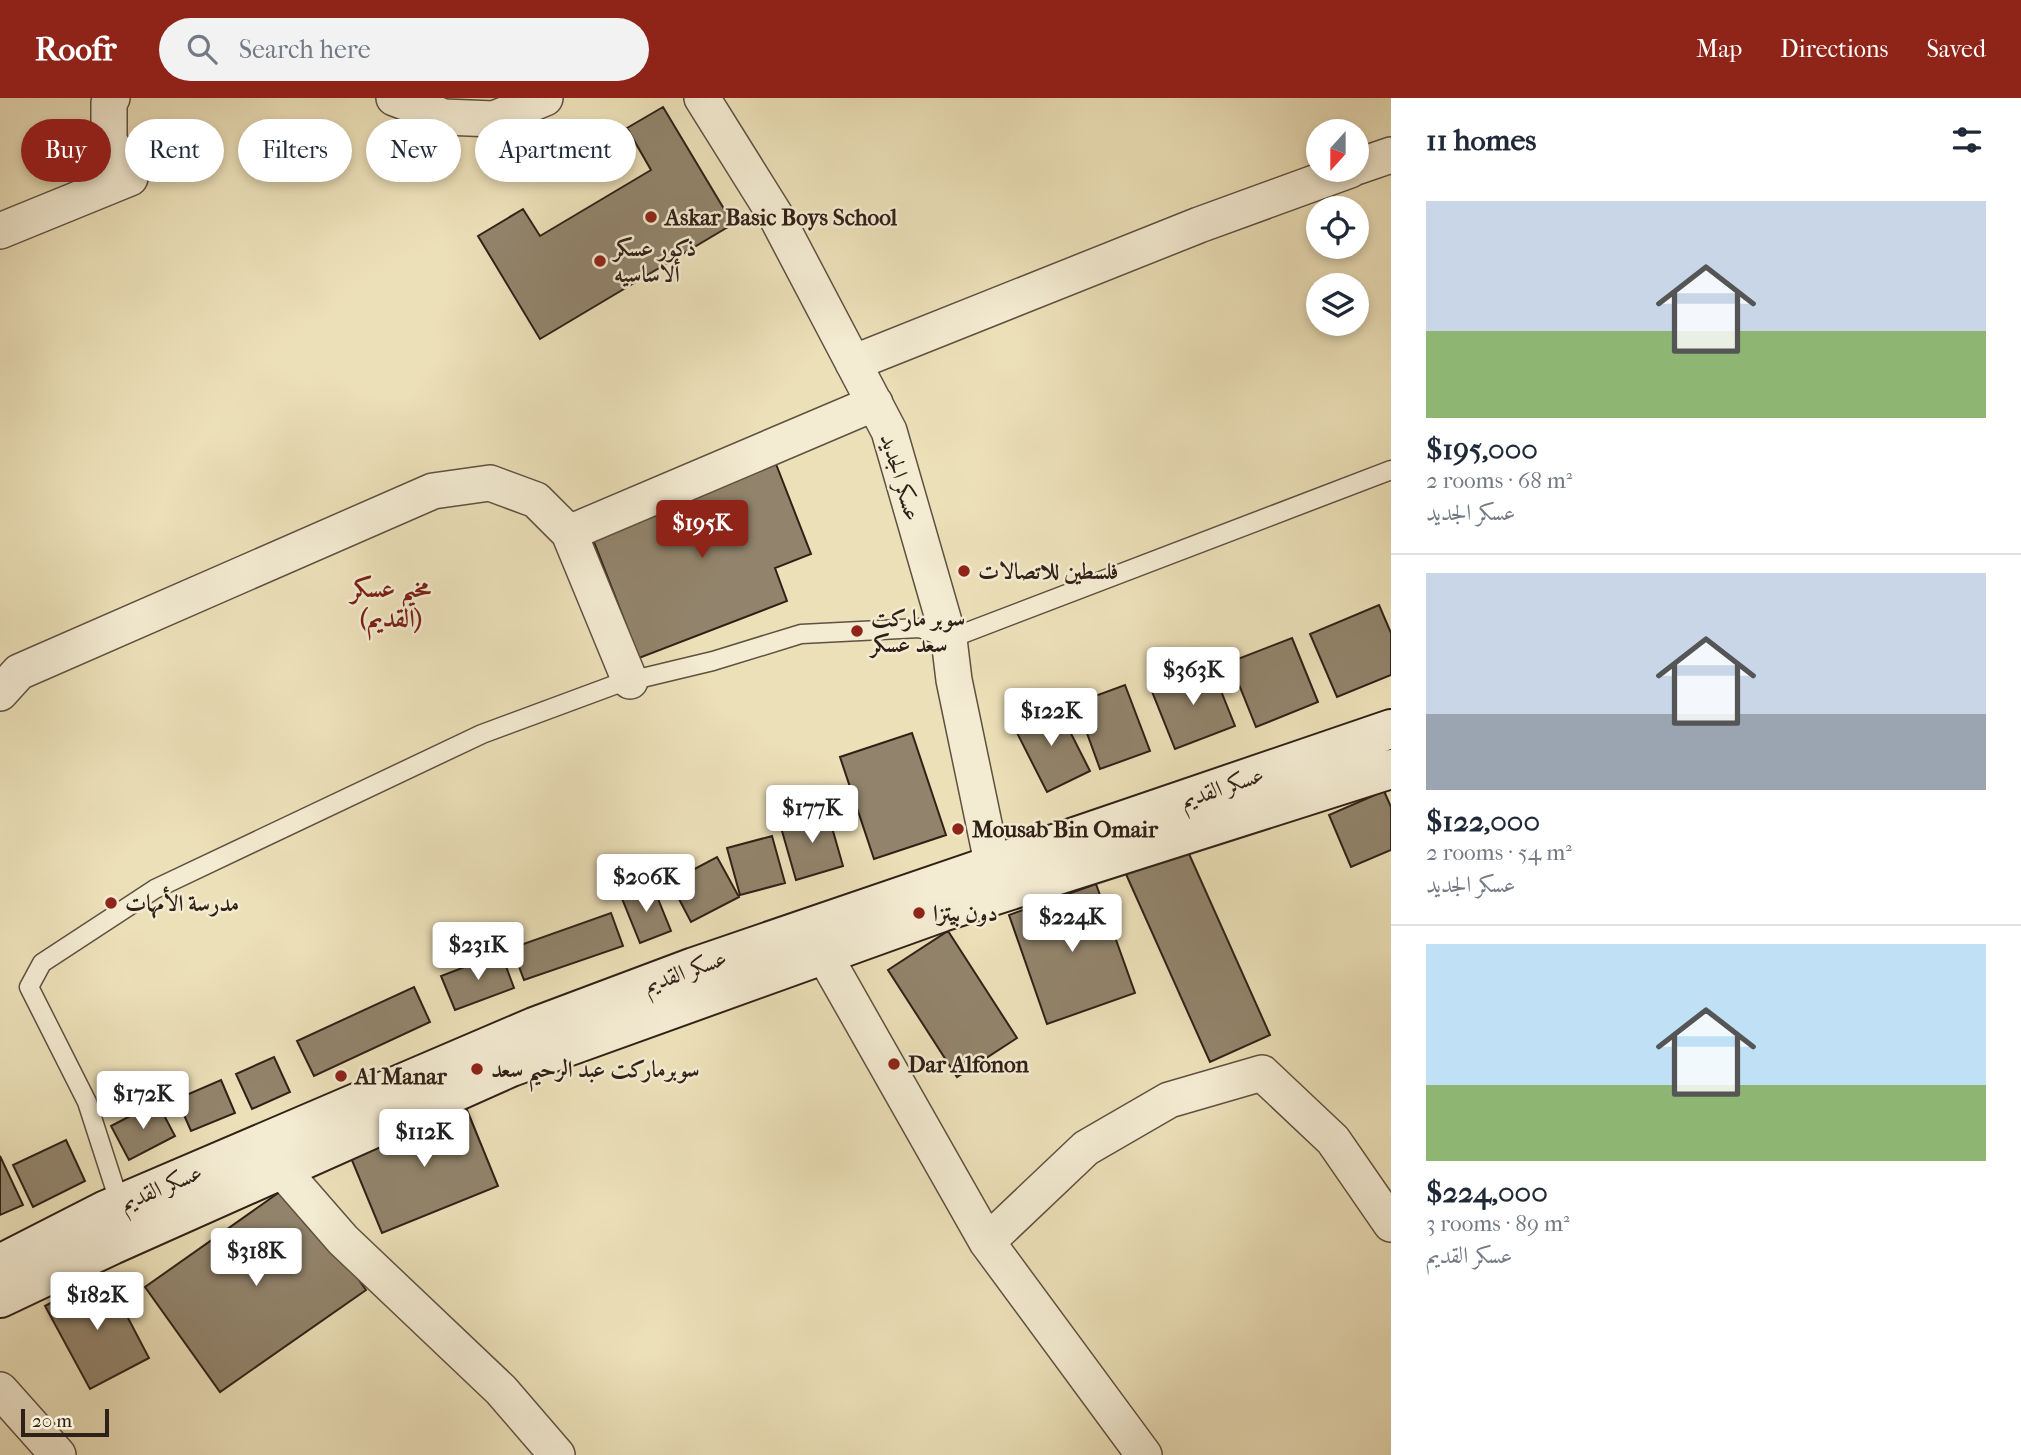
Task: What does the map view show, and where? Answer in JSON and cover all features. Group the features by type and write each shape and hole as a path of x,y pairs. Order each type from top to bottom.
{"street":[{"path":"0,231 130,177 109,140 109,103 113,98"},
{"path":"394,98 444,117 494,119 545,98"},
{"name":"عسكر الجديد","path":"702,98 777,218 889,431 948,639 995,880"},
{"path":"1369,163 1391,155"},
{"path":"853,363 1199,225 1317,182"},
{"path":"569,533 875,403"},
{"path":"0,692 19,672 90,638 433,491 490,483 536,500 569,533 630,681"},
{"name":"عسكر القديم","path":"0,1298 511,1067 824,953 995,880 1391,729"},
{"name":"عسكر القديم","path":"0,1264 120,1204 534,1027 694,967 1391,769"},
{"path":"824,953 987,1242 1139,1453"},
{"path":"987,1242 1086,1148 1169,1100 1262,1073 1333,1140 1391,1224"},
{"path":"282,1170 343,1240 501,1390 557,1455"},
{"path":"0,1390 58,1455"}],"lane":[{"path":"120,1204 87,1102 29,987 42,963 155,889 482,734 630,681 713,661 801,634 920,628 948,639 1391,470"}],"building":[{"name":"Askar Basic Boys School","path":"663,107 733,224 540,339 478,236 523,209 540,236 631,182 636,182 636,179 651,170 636,144 636,123"},
{"path":"776,464 811,554 775,568 787,601 639,658 591,534"},
{"path":"1379,605 1391,633 1391,675 1337,697 1310,634"},
{"path":"1292,638 1318,702 1256,727 1230,662"},
{"path":"1211,666 1235,726 1175,749 1151,689"},
{"path":"1125,685 1150,751 1100,769 1076,703"},
{"path":"1056,704 1090,771 1047,792 1013,725"},
{"path":"912,733 946,835 874,859 840,757"},
{"path":"1384,791 1391,807 1391,850 1351,867 1329,815"},
{"path":"827,810 843,866 796,880 780,824"},
{"path":"772,836 785,883 740,895 727,848"},
{"path":"1185,845 1270,1035 1210,1062 1125,872"},
{"path":"717,857 739,897 691,922 670,882"},
{"path":"652,884 671,931 640,943 621,896"},
{"path":"1096,884 1135,993 1047,1024 1009,915"},
{"path":"611,913 623,946 524,980 512,948"},
{"path":"948,931 1017,1038 957,1077 888,970"},
{"path":"501,953 514,988 455,1010 441,976"},
{"path":"414,987 430,1022 314,1076 297,1041"},
{"path":"274,1057 290,1092 252,1109 236,1074"},
{"path":"221,1080 235,1113 191,1131 177,1099"},
{"path":"157,1102 175,1136 129,1160 111,1126"},
{"path":"465,1105 498,1186 382,1233 349,1153"},
{"path":"66,1140 85,1181 33,1207 13,1165"},
{"path":"0,1156 23,1205 0,1215"},
{"path":"291,1184 366,1290 220,1392 145,1287"},
{"path":"105,1274 149,1358 90,1389 45,1306"}],"place":[{"name":"Askar Basic Boys School","path":"651,217"},
{"name":"ذكور عسكر ألاساسيه","path":"600,261"},
{"name":"فلسطين للاتصالات","path":"964,571"},
{"name":"سوبر ماركت سعد عسكر","path":"857,631"},
{"name":"Mousab Bin Omair","path":"958,829"},
{"name":"مدرسة الأمهات","path":"111,903"},
{"name":"دون بيتزا","path":"919,913"},
{"name":"Dar Alfonon","path":"894,1064"},
{"name":"سوبرماركت عبد الرحيم سعد","path":"477,1069"},
{"name":"Al Manar","path":"341,1076"}],"district":[{"name":"مخيم عسكر (القديم)","path":"391,603"}]}
